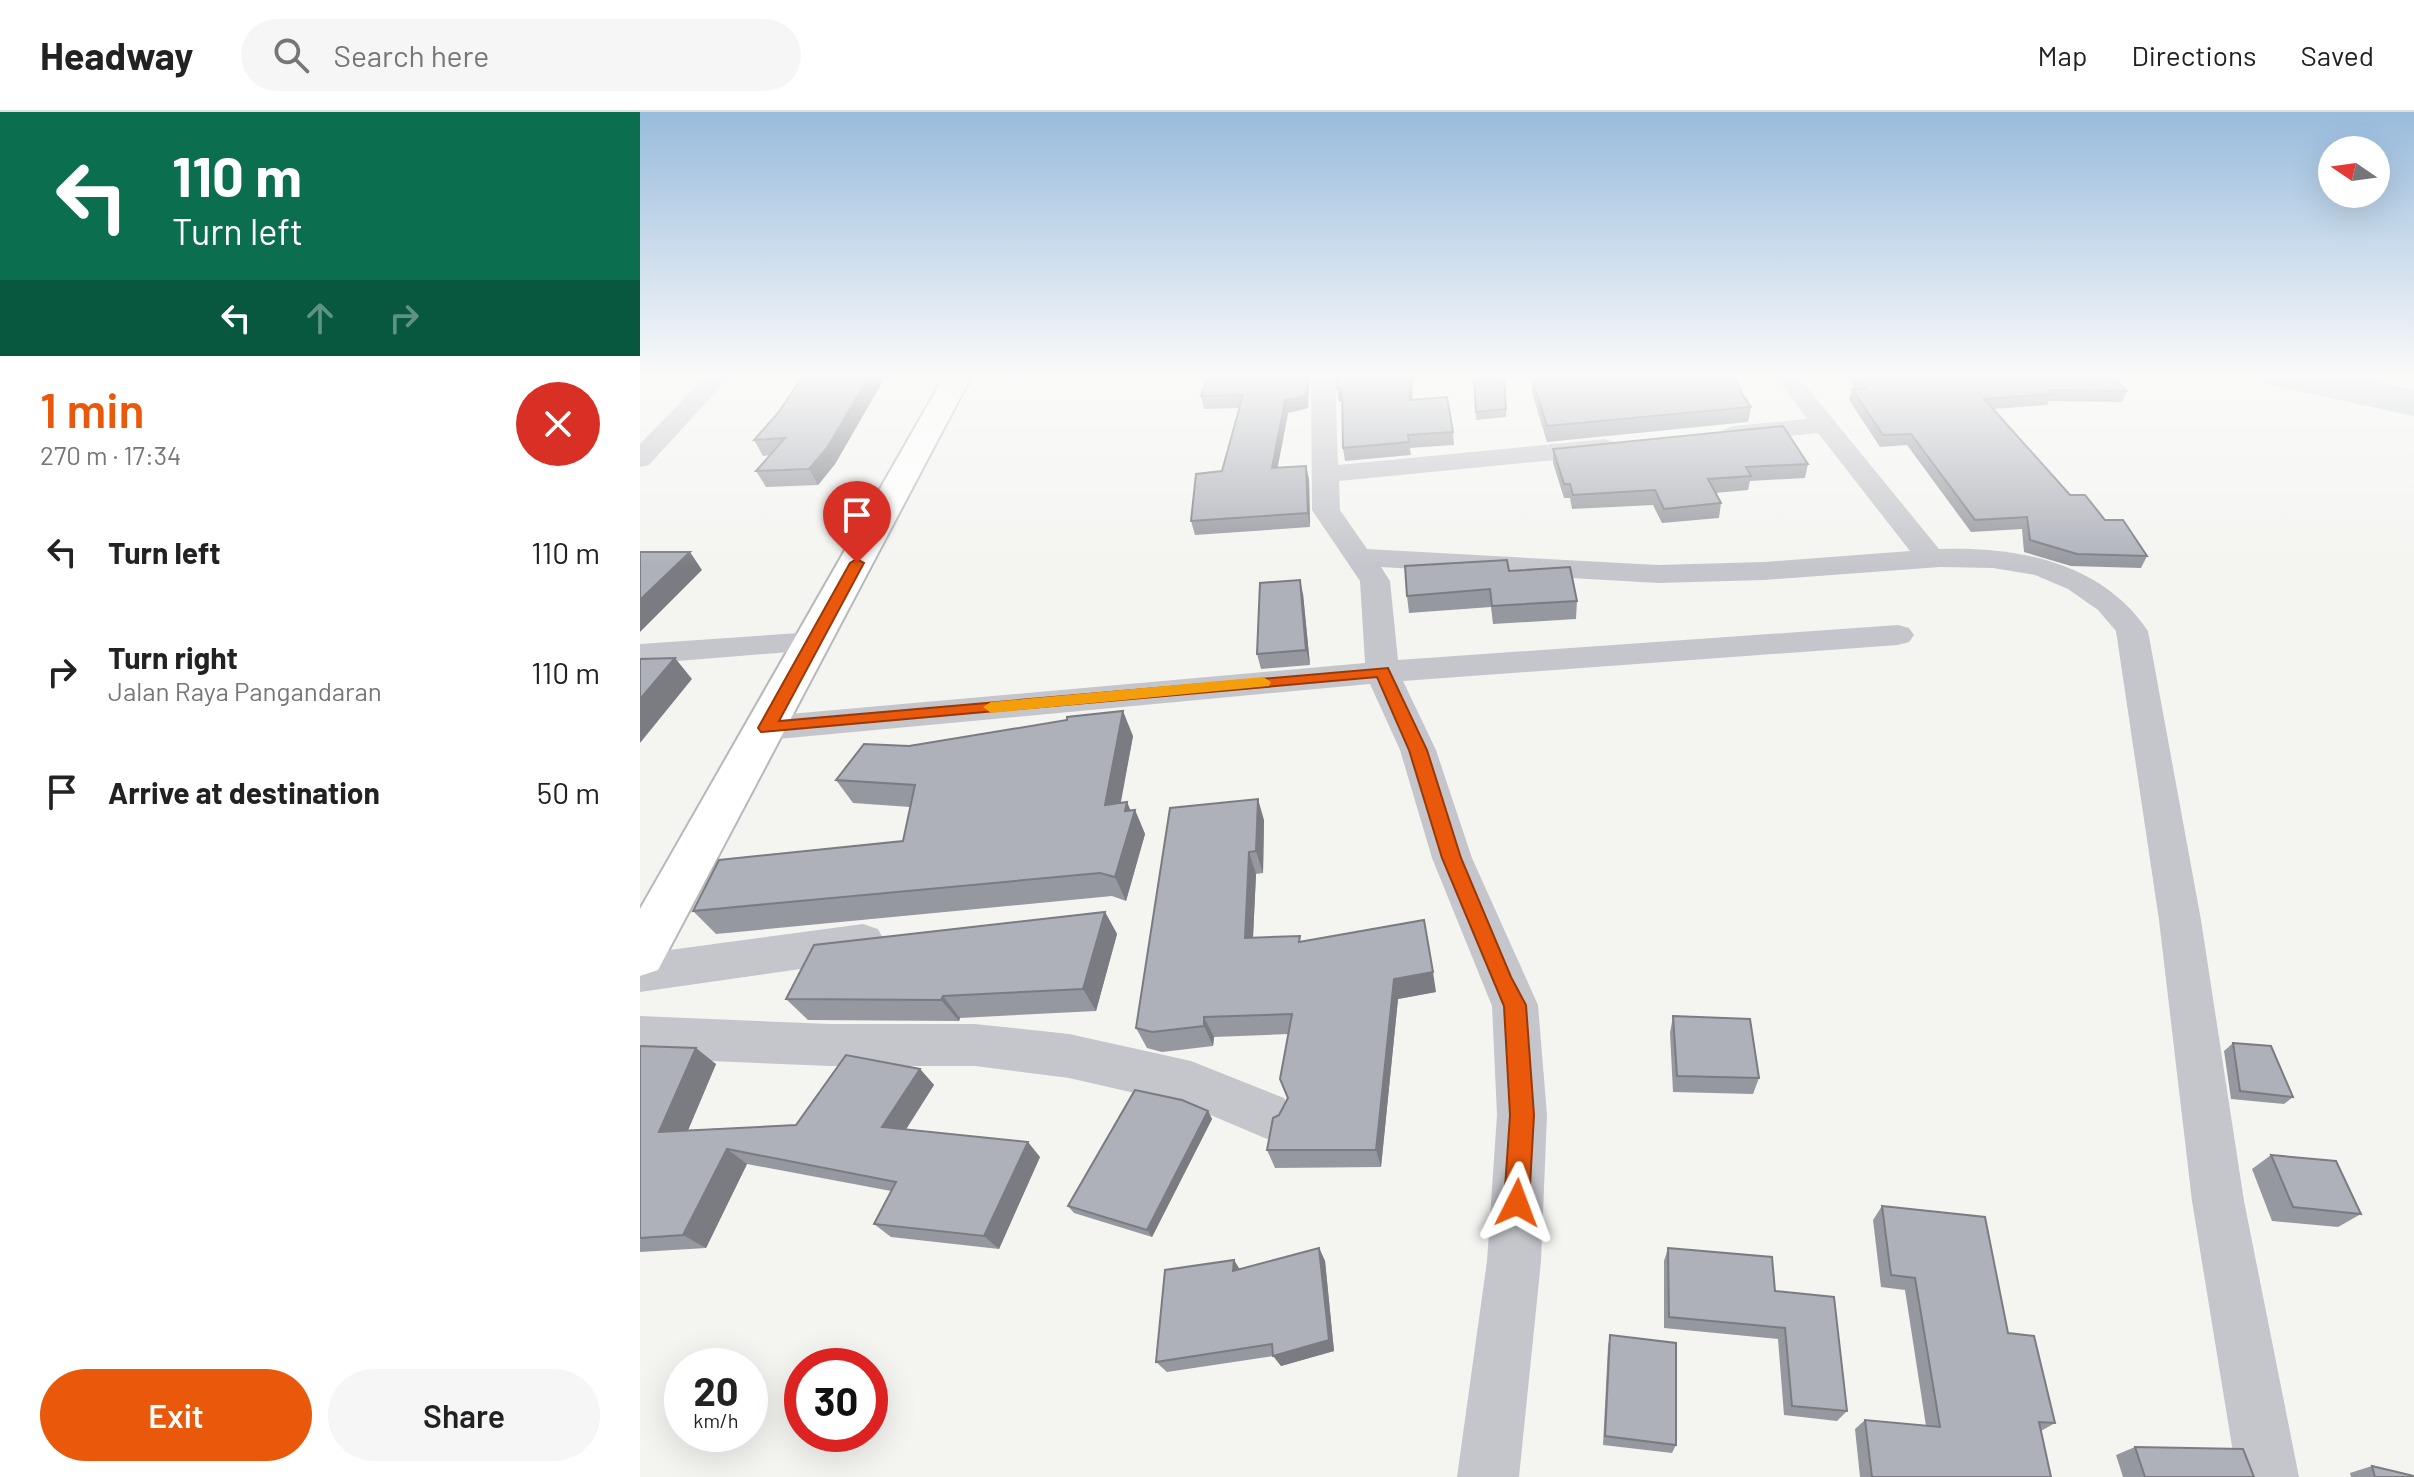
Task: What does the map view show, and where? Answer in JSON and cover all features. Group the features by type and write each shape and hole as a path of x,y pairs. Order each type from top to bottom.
{"highway":[{"path":"642,952 924,439"}],"street":[{"path":"640,459 659,439"},
{"path":"1326,439 1326,510 1375,581 1382,672 1418,750 1452,858 1502,981 1515,1005 1522,1115 1514,1261 1488,1477"},
{"path":"1834,439 1931,559"},
{"path":"1327,474 1637,443"},
{"path":"1361,557 1583,573 1700,574 1931,559 2011,561 2049,571 2093,590 2108,601 2132,631 2180,920 2218,1201 2268,1477"},
{"path":"767,728 1382,672 1898,635"},
{"path":"640,654 814,642"},
{"path":"642,952 900,937"},
{"path":"640,1037 830,1045 975,1045 1053,1054 1191,1083 1267,1115"}],"building":[{"path":"784,439 832,439 809,469 756,471"},
{"path":"1231,439 1278,439 1272,468 1306,466 1308,513 1191,521 1196,474 1222,471"},
{"path":"1343,439 1409,439 1409,442 1343,448"},
{"path":"1656,439 1791,439 1808,464 1746,467 1751,476 1708,479 1721,503 1664,509 1655,490 1573,495 1570,484 1564,484 1553,449"},
{"path":"1914,439 2020,439 2070,495 2085,495 2105,520 2123,520 2147,556 2077,554 2030,540 2027,517 1975,520"},
{"path":"640,552 690,552 640,600"},
{"path":"1507,560 1509,571 1570,567 1577,601 1492,606 1490,589 1407,596 1405,566"},
{"path":"1300,580 1306,650 1257,654 1260,583"},
{"path":"675,658 640,699 640,659"},
{"path":"1123,711 1105,805 1127,802 1125,811 1135,810 1115,877 1100,873 693,911 719,860 903,841 915,785 836,780 864,744 909,746 1067,720 1067,717"},
{"path":"1258,799 1256,851 1249,852 1245,938 1300,936 1299,942 1424,920 1433,972 1394,979 1376,1150 1267,1150 1273,1118 1279,1115 1288,1098 1280,1079 1292,1014 1204,1017 1204,1026 1152,1032 1136,1028 1170,808"},
{"path":"1105,912 1083,989 943,996 941,1000 786,999 814,945"},
{"path":"1673,1016 1750,1019 1759,1078 1677,1076"},
{"path":"2233,1043 2271,1046 2293,1097 2240,1091"},
{"path":"640,1046 696,1048 659,1132 796,1125 846,1055 920,1069 882,1127 1028,1142 984,1236 874,1224 896,1182 727,1149 683,1235 640,1238"},
{"path":"1135,1090 1182,1100 1208,1111 1147,1230 1068,1206"},
{"path":"2271,1155 2336,1161 2361,1214 2293,1207"},
{"path":"1882,1206 1985,1217 2008,1333 2034,1336 2055,1423 2039,1422 2051,1477 1872,1477 1865,1420 1940,1427 1915,1278 1891,1275"},
{"path":"1319,1248 1329,1340 1273,1356 1272,1344 1156,1362 1165,1270 1234,1260 1233,1271"},
{"path":"1668,1248 1772,1257 1775,1291 1834,1297 1847,1411 1792,1406 1785,1328 1669,1317"},
{"path":"1610,1335 1676,1343 1676,1445 1605,1436"},
{"path":"2135,1447 2243,1449 2254,1477 2145,1477"},
{"path":"2372,1466 2414,1476 2414,1477 2375,1477"}],"slow traffic":[{"path":"991,707 1263,682"}],"route":[{"path":"857,563 767,728 1382,672 1418,750 1452,858 1502,981 1515,1005 1522,1115 1517,1203"}]}
